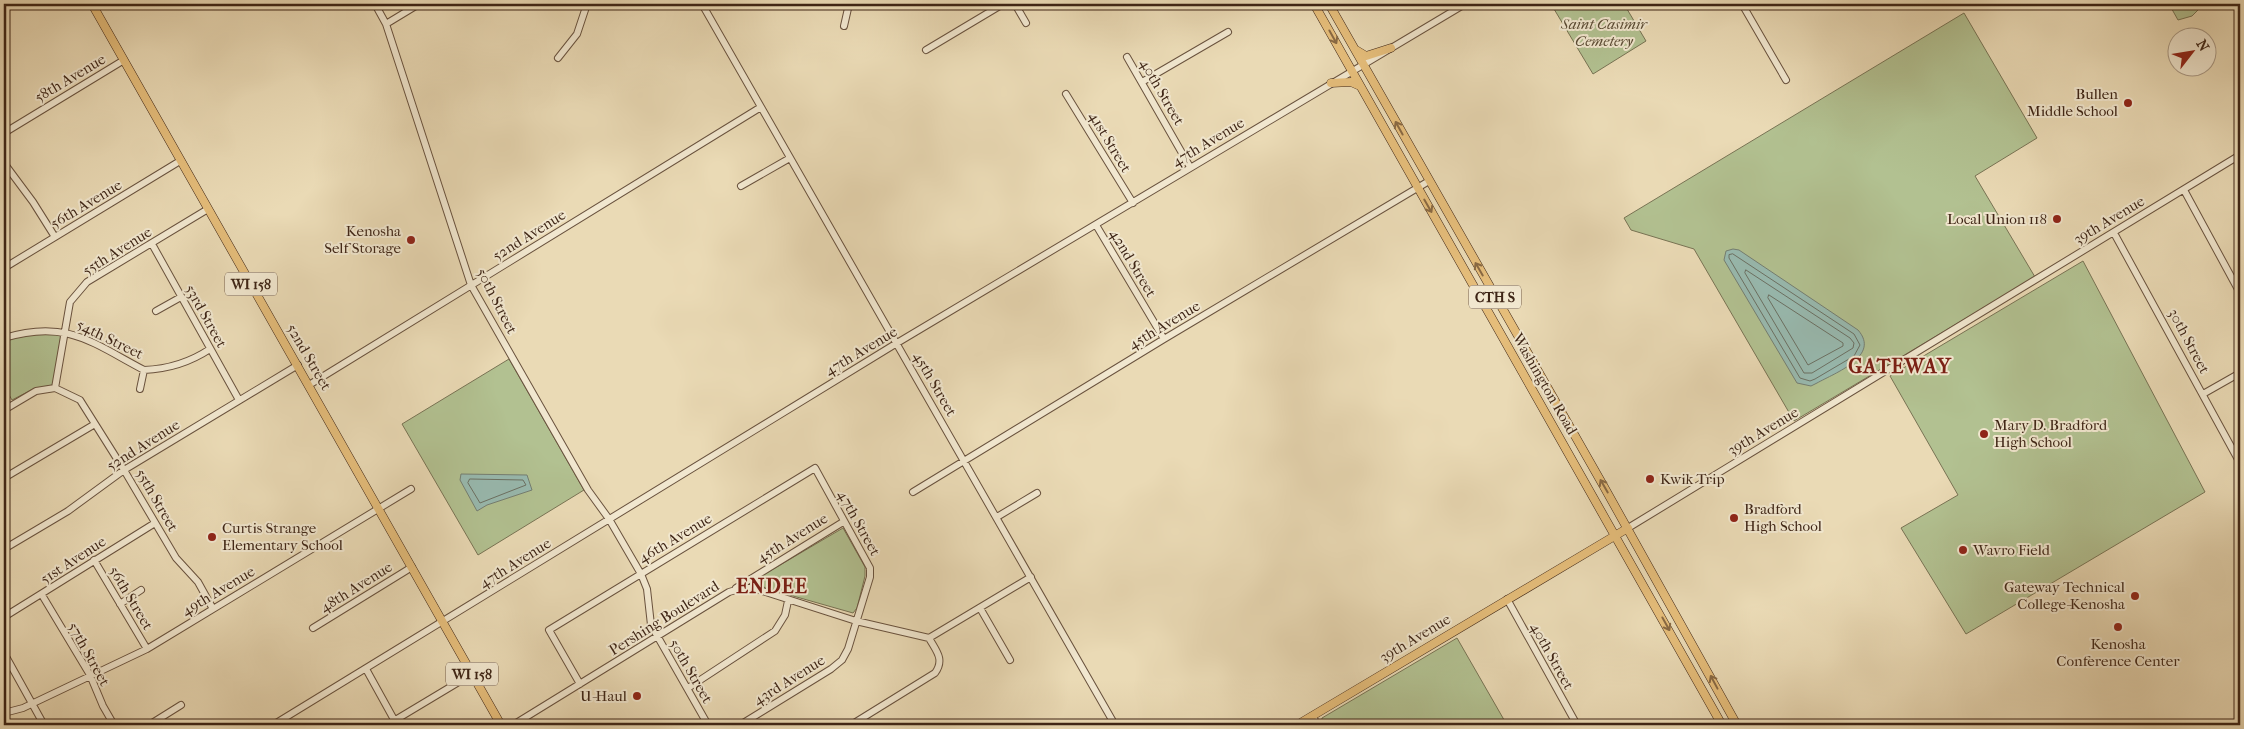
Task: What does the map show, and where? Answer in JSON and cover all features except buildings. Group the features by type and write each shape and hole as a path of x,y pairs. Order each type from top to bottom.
{"main road":[{"name":"52nd Street","path":"92,4 501,725"},
{"name":"Washington Road","path":"1314,4 1722,725"},
{"name":"Washington Road","path":"1329,4 1628,528 1737,725"},
{"path":"1354,49 1366,56 1391,48"},
{"path":"1330,83 1352,82 1360,87"},
{"name":"39th Avenue","path":"1297,725 1628,528"},
{"path":"1641,580 1650,587 1662,606 1666,608 1671,605"}],"street":[{"name":"50th Street","path":"375,4 386,24 471,285 588,490 609,519 641,574 647,589 651,624 708,725"},
{"path":"386,24 419,4"},
{"path":"558,58 577,34 587,4"},
{"name":"45th Street","path":"702,4 1115,725"},
{"path":"844,26 848,4"},
{"path":"872,4 879,5"},
{"path":"926,50 1003,4"},
{"path":"1015,4 1026,23"},
{"name":"47th Avenue","path":"273,725 897,343 1465,4"},
{"path":"1742,4 1786,80"},
{"path":"1142,82 1228,32"},
{"name":"40th Street","path":"1127,57 1190,167"},
{"name":"58th Avenue","path":"4,133 124,60"},
{"name":"41st Street","path":"1066,94 1133,203"},
{"name":"52nd Avenue","path":"309,385 761,107"},
{"name":"39th Avenue","path":"1628,528 2240,155"},
{"path":"740,186 790,158"},
{"name":"56th Avenue","path":"4,268 180,161"},
{"path":"4,163 34,202 54,237"},
{"name":"45th Avenue","path":"913,492 1429,181"},
{"path":"2184,190 2240,293"},
{"name":"55th Avenue","path":"55,388 70,302 87,282 208,209"},
{"name":"42nd Street","path":"1096,225 1164,339"},
{"name":"30th Street","path":"2114,233 2240,463"},
{"name":"53rd Street","path":"152,244 238,400"},
{"path":"156,311 181,297"},
{"path":"4,338 36,331 64,331"},
{"name":"54th Street","path":"64,331 97,344 144,370"},
{"path":"140,389 144,370 172,368 194,360 210,349"},
{"name":"52nd Avenue","path":"4,549 68,511 124,470 298,365"},
{"path":"2203,394 2240,372"},
{"path":"4,410 36,391 55,388"},
{"name":"55th Street","path":"55,388 80,400 176,558 198,582 213,609"},
{"path":"4,478 95,424"},
{"name":"47th Street","path":"815,468 870,568 870,577 856,621"},
{"name":"46th Avenue","path":"580,684 549,630 815,468"},
{"name":"49th Avenue","path":"4,713 16,711 33,704 147,649 410,489"},
{"path":"997,517 1037,493"},
{"name":"45th Avenue","path":"729,592 843,522"},
{"name":"51st Avenue","path":"4,617 155,523"},
{"name":"56th Street","path":"94,560 147,649"},
{"name":"48th Avenue","path":"313,628 412,567"},
{"path":"851,725 935,673 940,666 939,657 929,638 1031,577"},
{"name":"Pershing Boulevard","path":"513,725 729,592 743,588 753,588 788,601 856,621 929,638"},
{"path":"120,604 141,590"},
{"name":"57th Street","path":"42,594 90,675 103,706 114,725"},
{"name":"40th Street","path":"1507,599 1576,725"},
{"path":"688,688 775,632 785,615 788,601"},
{"path":"980,608 1010,660"},
{"name":"43rd Avenue","path":"740,725 831,669 842,660 848,649 856,621"},
{"path":"4,653 44,725"},
{"path":"366,669 396,723"},
{"path":"387,725 396,723 472,674"},
{"path":"149,725 181,705"},
{"path":"1312,716 1318,725"}],"green space":[{"name":"Saint Casimir Cemetery","path":"1551,4 1624,4 1646,41 1593,74"},
{"path":"2169,4 2204,4 2192,16 2178,20"},
{"path":"1964,13 2037,138 1975,176 2035,277 1794,421 1694,249 1631,230 1624,218"},
{"path":"2083,261 2205,492 1966,634 1901,528 1958,495 1890,376"},
{"path":"50,333 61,336 53,385 33,389 12,400 4,386 4,341 20,336"},
{"path":"509,359 584,490 478,555 402,424"},
{"path":"843,528 865,567 865,576 857,608 853,613 765,588 759,581 763,575"},
{"path":"1457,638 1507,725 1321,725 1322,718"}],"water":[{"path":"1739,250 1858,330 1864,339 1864,348 1860,356 1844,369 1811,386 1797,383 1724,260 1726,251"},
{"path":"461,474 527,475 532,490 487,505 477,511 460,480"}],"place":[{"name":"Bullen Middle School","path":"2128,103"},
{"name":"Local Union 118","path":"2057,219"},
{"name":"Kenosha Self Storage","path":"411,240"},
{"name":"Mary D. Bradford High School","path":"1984,434"},
{"name":"Kwik Trip","path":"1650,479"},
{"name":"Bradford High School","path":"1734,518"},
{"name":"Curtis Strange Elementary School","path":"212,537"},
{"name":"Wavro Field","path":"1963,550"},
{"name":"Gateway Technical College-Kenosha","path":"2135,596"},
{"name":"Kenosha Conference Center","path":"2118,627"},
{"name":"U-Haul","path":"637,696"}],"district":[{"name":"GATEWAY","path":"1900,366"},
{"name":"ENDEE","path":"772,586"}]}
